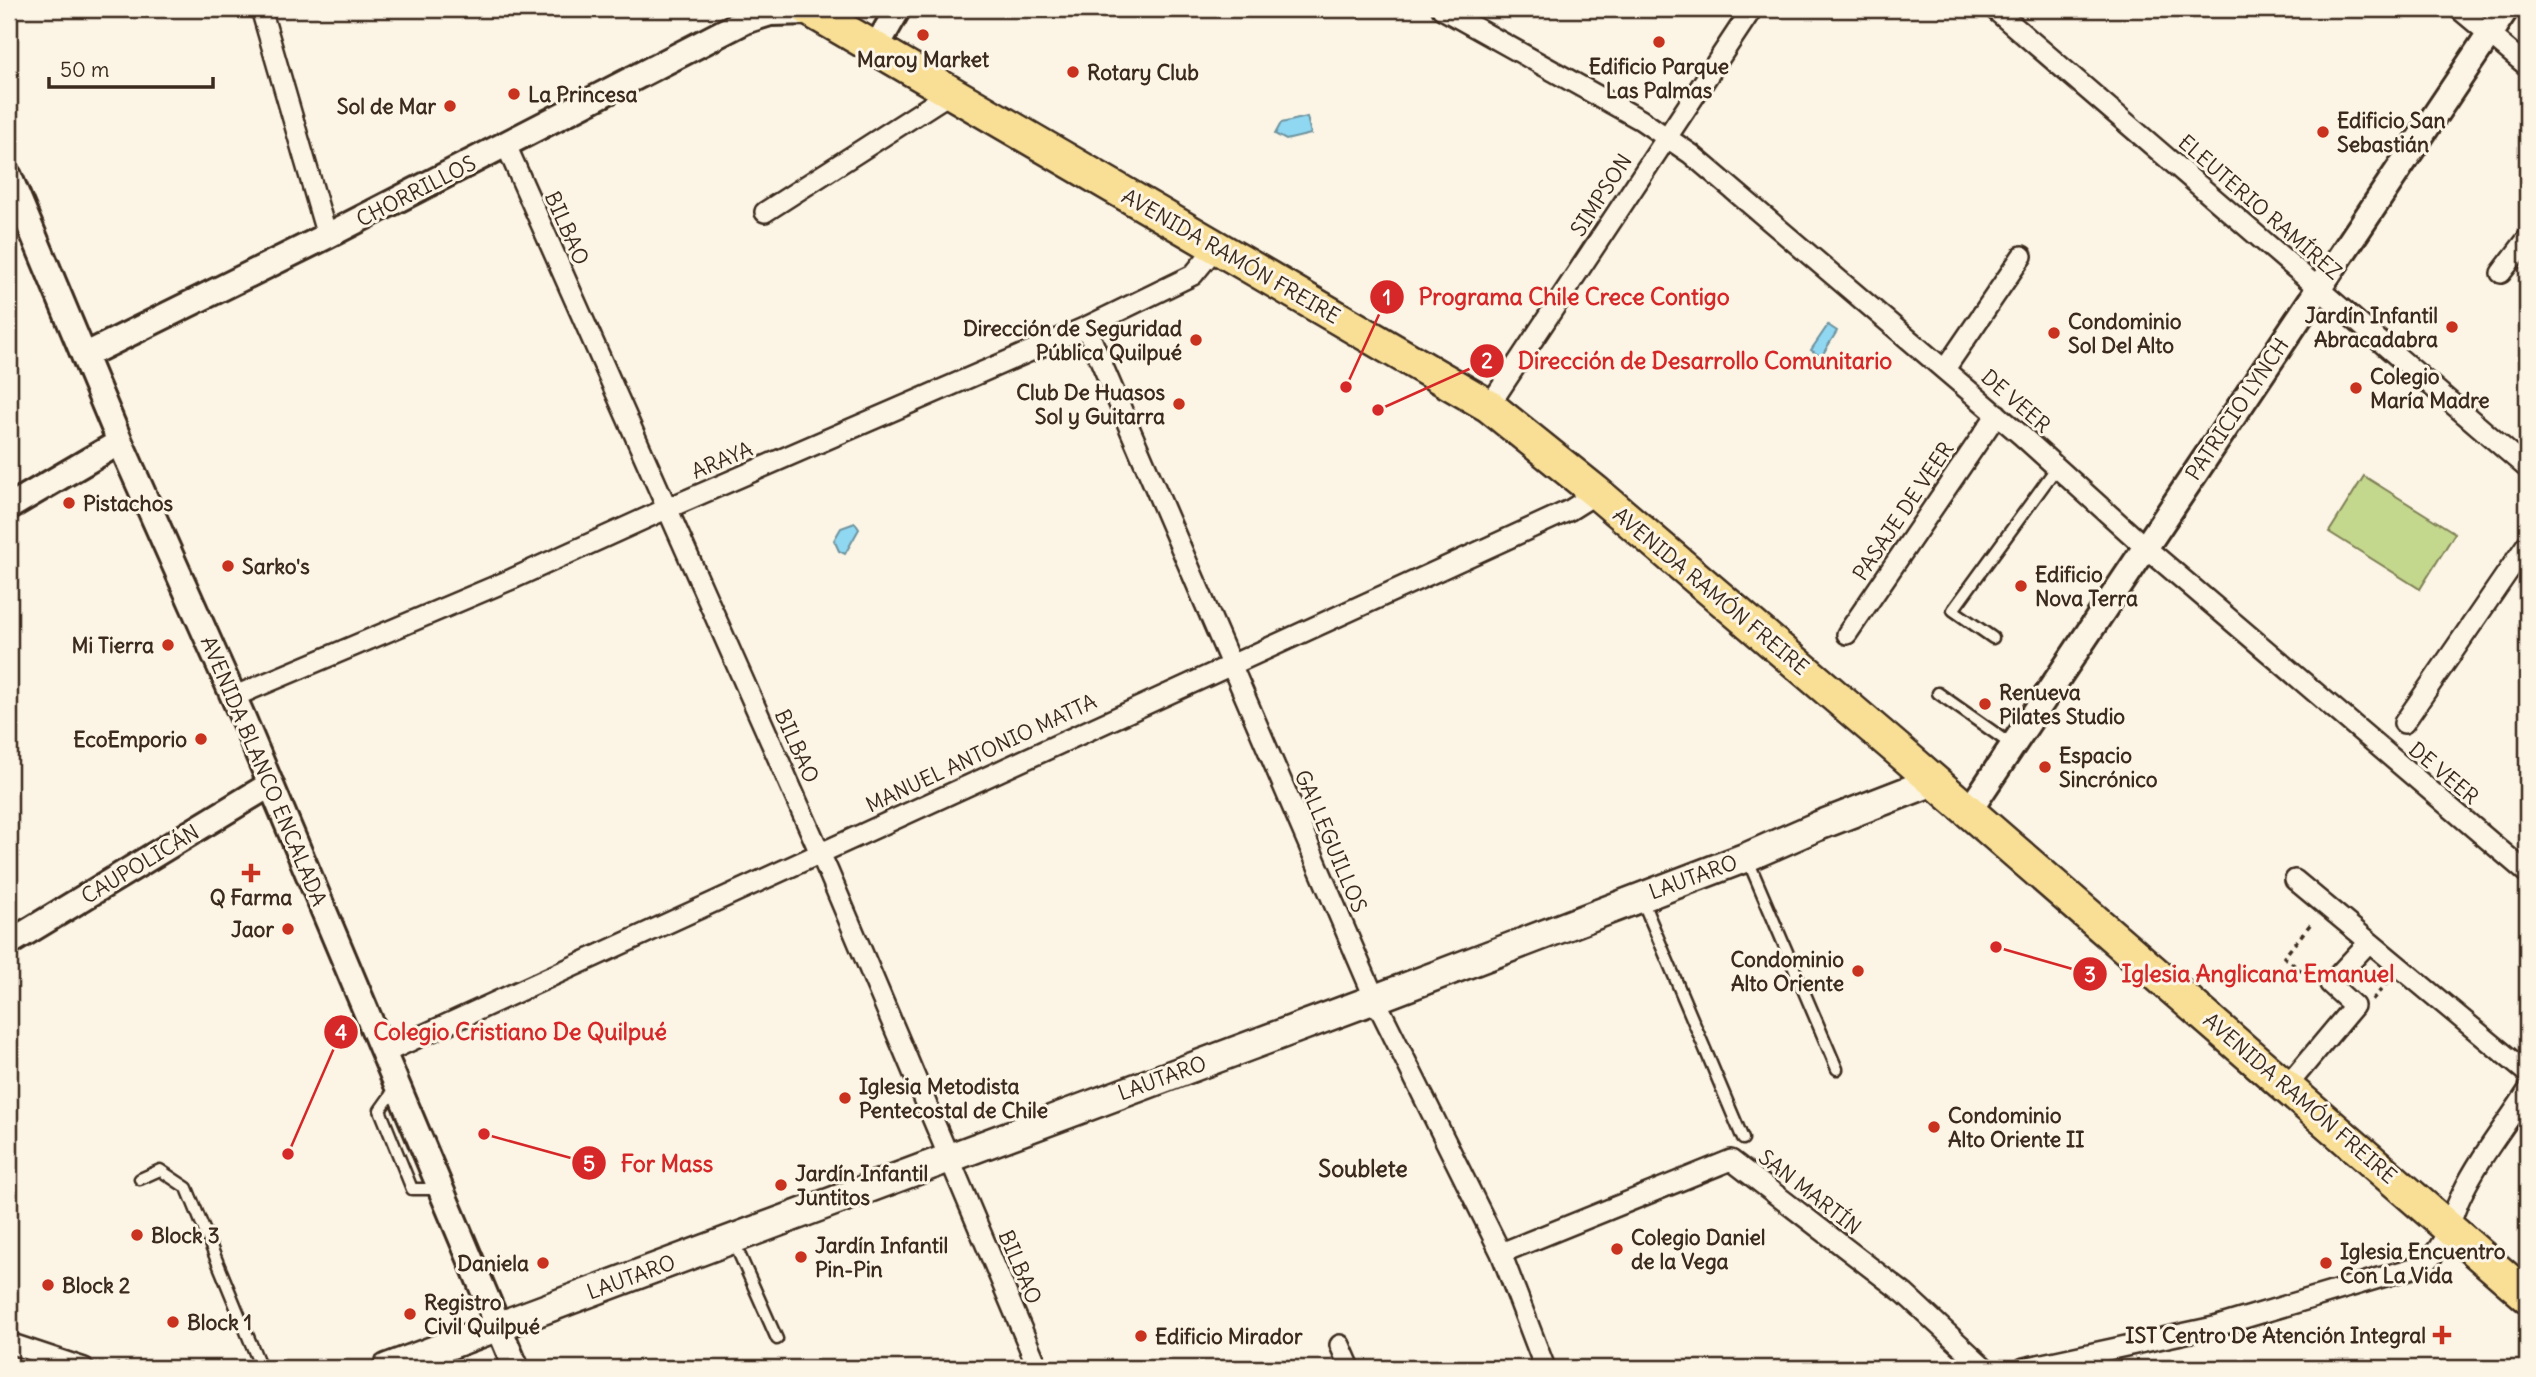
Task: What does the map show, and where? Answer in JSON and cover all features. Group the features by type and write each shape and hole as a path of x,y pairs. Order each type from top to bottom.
{"main road":[{"name":"AVENIDA RAMÓN FREIRE","path":"810,10 1489,406 1597,493 1969,811 2527,1296"},
{"name":"LAUTARO","path":"387,1368 1375,999 1746,858 1818,826 1934,781"}],"street":[{"path":"261,9 327,236"},
{"path":"875,49 898,9"},
{"name":"DE VEER","path":"1442,9 1667,137 1945,369 2145,547 2527,873"},
{"name":"SIMPSON","path":"1489,406 1752,9"},
{"name":"ELEUTERIO RAMÍREZ","path":"1994,9 2527,468"},
{"path":"2459,9 2527,66"},
{"name":"PATRICIO LYNCH","path":"1969,811 2318,286 2506,9"},
{"name":"CHORRILLOS","path":"84,356 506,145 747,15 810,10"},
{"path":"765,212 952,92"},
{"name":"BILBAO","path":"506,145 820,852 1038,1368"},
{"name":"AVENIDA BLANCO ENCALADA","path":"9,176 120,442 271,784 516,1368"},
{"path":"2501,273 2527,239"},
{"name":"ARAYA","path":"233,697 512,579 666,509 1086,327 1193,275 1216,247"},
{"path":"1945,369 2022,257"},
{"name":"GALLEGUILLOS","path":"1086,327 1375,999 1500,1253 1545,1368"},
{"name":"PASAJE DE VEER","path":"1847,634 1997,414"},
{"path":"9,507 120,442"},
{"name":"MANUEL ANTONIO MATTA","path":"384,1053 1570,510 1597,493"},
{"path":"2404,723 2527,544"},
{"name":"CAUPOLICÁN","path":"9,943 271,784"},
{"path":"2295,880 2527,1073"},
{"path":"2287,1086 2354,1006 2330,984 2369,942"},
{"path":"2024,1368 2214,1327 2423,1265 2436,1254 2449,1230 2461,1194 2527,1092"},
{"name":"SAN MARTÍN","path":"1500,1253 1731,1160 1905,1294 1985,1368"},
{"path":"9,1343 84,1368"},
{"path":"1340,1345 1350,1368"}],"lane":[{"path":"1993,638 1953,610 2057,467"},
{"path":"1938,693 2013,745"},
{"path":"1746,858 1837,1069"},
{"path":"1640,897 1743,1139"},
{"path":"141,1179 160,1170 187,1188 261,1368"},
{"path":"733,1240 777,1339"}],"path":[{"path":"2326,905 2284,957 2320,986 2330,984"},
{"path":"2354,1006 2369,1003 2400,970"},
{"path":"105,1368 122,1363 135,1368"}],"green space":[{"path":"2364,476 2455,533 2420,589 2329,532"}],"water":[{"path":"1307,117 1311,134 1286,140 1275,134 1281,123"},
{"path":"1828,325 1837,331 1821,357 1811,350"},
{"path":"855,523 859,529 845,554 839,551 834,540 841,528"}],"place":[{"name":"Maroy Market","path":"923,35"},
{"name":"Edificio Parque Las Palmas","path":"1659,42"},
{"name":"Rotary Club","path":"1073,72"},
{"name":"La Princesa","path":"514,94"},
{"name":"Sol de Mar","path":"450,106"},
{"name":"Edificio San Sebastián","path":"2323,132"},
{"name":"Jardín Infantil Abracadabra","path":"2452,327"},
{"name":"Condominio Sol Del Alto","path":"2054,333"},
{"name":"Dirección de Seguridad Pública Quilpué","path":"1196,340"},
{"name":"Programa Chile Crece Contigo","path":"1346,387"},
{"name":"Colegio María Madre","path":"2356,388"},
{"name":"Club De Huasos Sol y Guitarra","path":"1179,404"},
{"name":"Dirección de Desarrollo Comunitario","path":"1378,410"},
{"name":"Pistachos","path":"69,503"},
{"name":"Sarko's","path":"228,566"},
{"name":"Edificio Nova Terra","path":"2021,586"},
{"name":"Mi Tierra","path":"168,645"},
{"name":"Renueva Pilates Studio","path":"1985,704"},
{"name":"EcoEmporio","path":"201,739"},
{"name":"Espacio Sincrónico","path":"2045,767"},
{"name":"Q Farma","path":"251,873"},
{"name":"Jaor","path":"288,929"},
{"name":"Iglesia Anglicana Emanuel","path":"1996,947"},
{"name":"Condominio Alto Oriente","path":"1858,971"},
{"name":"Iglesia Metodista Pentecostal de Chile","path":"845,1098"},
{"name":"Condominio Alto Oriente II","path":"1934,1127"},
{"name":"For Mass","path":"484,1134"},
{"name":"Colegio Cristiano De Quilpué","path":"288,1154"},
{"name":"Jardín Infantil Juntitos","path":"781,1185"},
{"name":"Block 3","path":"137,1235"},
{"name":"Colegio Daniel de la Vega","path":"1617,1249"},
{"name":"Jardín Infantil Pin-Pin","path":"801,1257"},
{"name":"Daniela","path":"543,1263"},
{"name":"Iglesia Encuentro Con La Vida","path":"2326,1263"},
{"name":"Block 2","path":"48,1285"},
{"name":"Registro Civil Quilpué","path":"410,1314"},
{"name":"Block 1","path":"173,1322"},
{"name":"IST Centro De Atención Integral","path":"2442,1335"},
{"name":"Edificio Mirador","path":"1141,1336"}],"district":[{"name":"Soublete","path":"1363,1168"}]}
